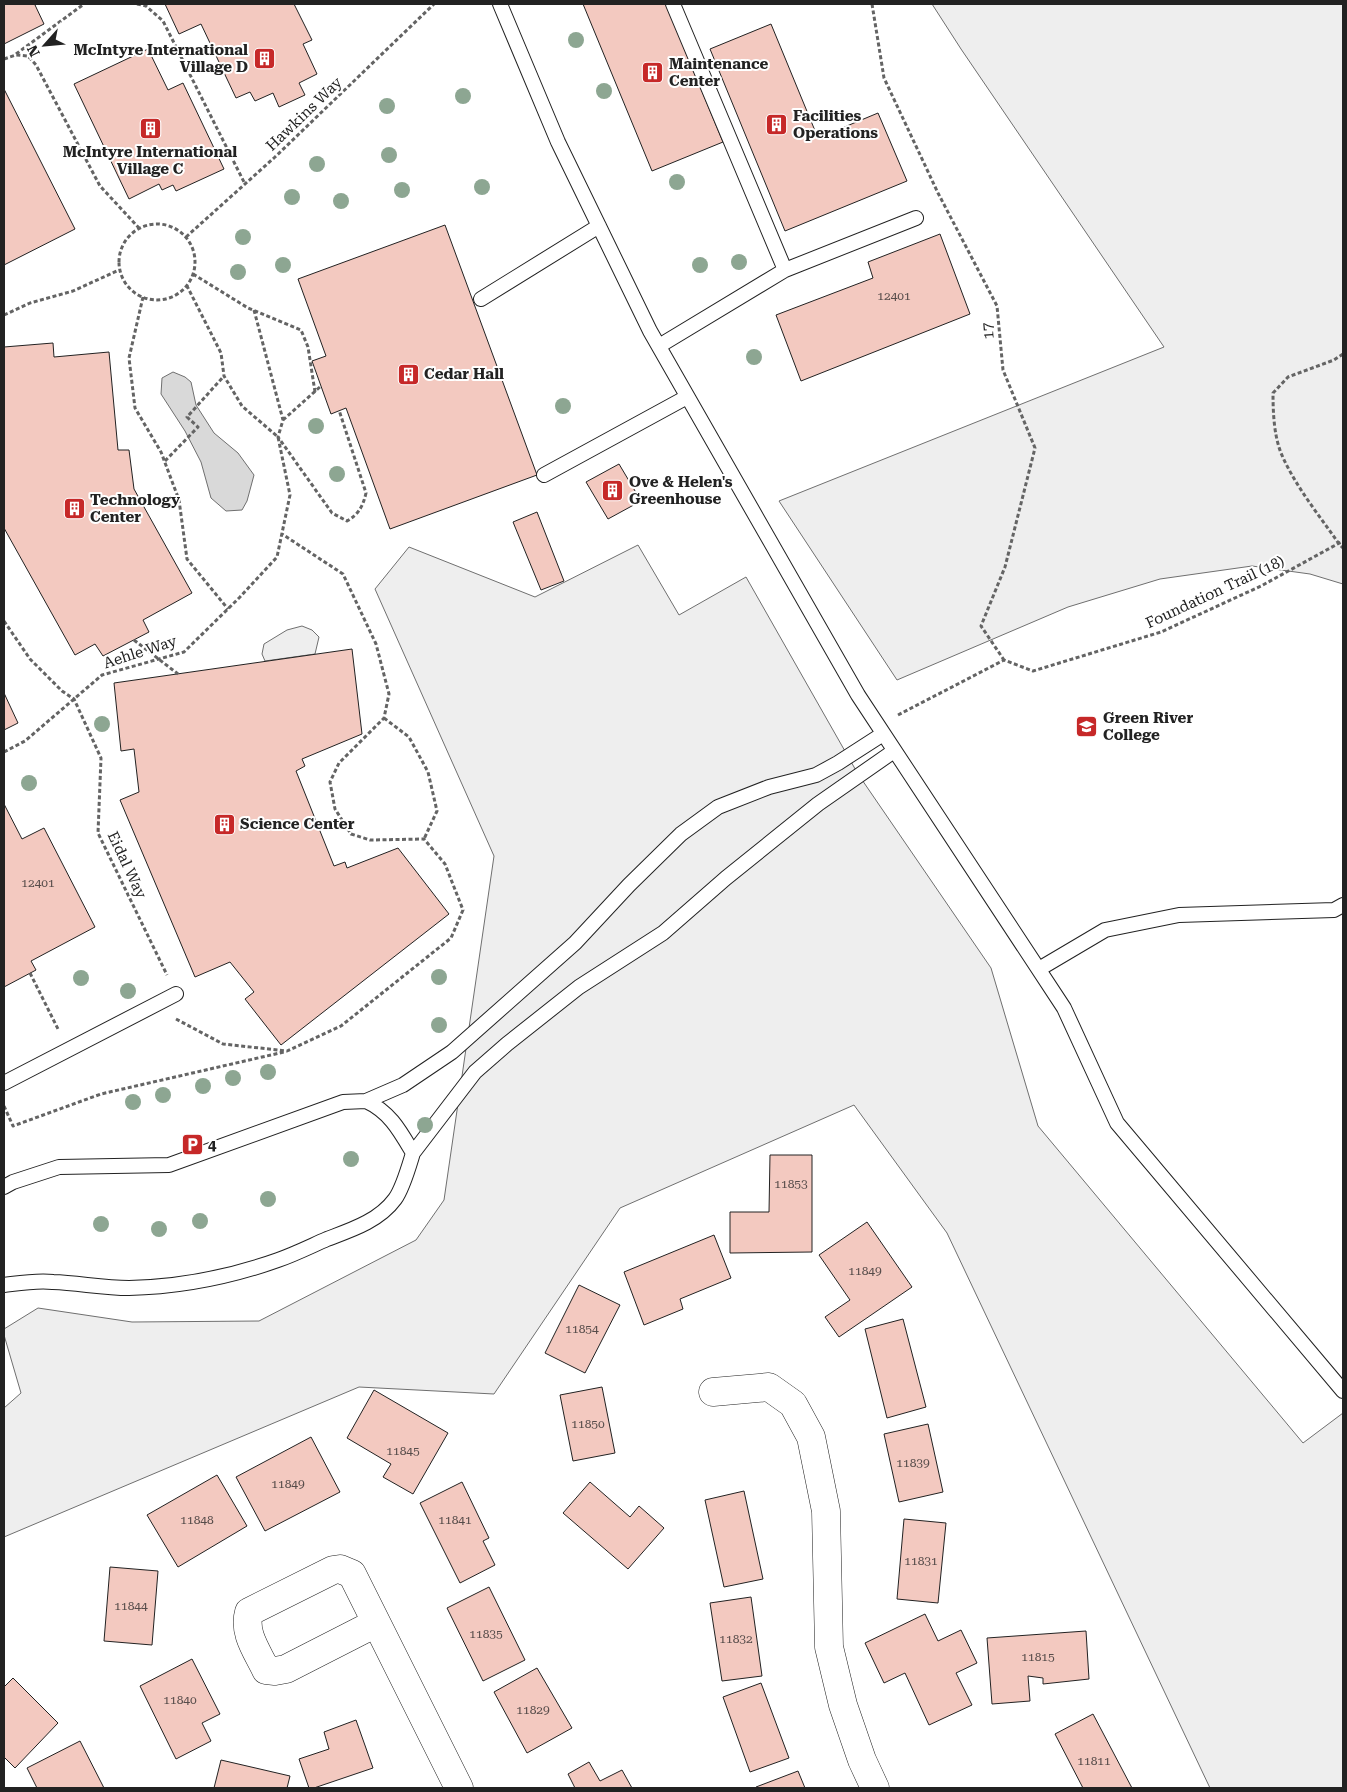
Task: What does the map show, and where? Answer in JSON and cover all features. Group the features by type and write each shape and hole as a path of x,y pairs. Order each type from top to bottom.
{"street":[{"path":"713,1392 769,1387 793,1404 811,1437 826,1511 829,1647 842,1705 862,1760 875,1788"},
{"path":"376,1623 286,1669 275,1671 266,1670 248,1632 246,1621 248,1612 333,1570 340,1569 352,1574 459,1788"}],"lane":[{"path":"500,4 558,142 658,346 853,686 880,730 1064,1008 1117,1123 1343,1391"},
{"path":"673,4 785,270"},
{"path":"658,346 785,270 916,218"},
{"path":"481,299 599,226"},
{"path":"544,475 688,398"},
{"path":"4,1187 13,1182 59,1167 169,1164 342,1102 366,1101 403,1085 458,1046 575,943 629,885 681,834 718,807 769,787 816,775 838,763 880,730"},
{"path":"4,1285 52,1281 130,1288 207,1280 280,1260 371,1221 395,1199 413,1153 475,1072 507,1044 579,988 663,933 726,878 818,804 894,751"},
{"path":"1039,969 1104,930 1180,915 1334,910 1343,905"},
{"path":"4,1083 176,994"},
{"path":"366,1101 382,1110 392,1119 413,1153"}],"path":[{"path":"4,59 16,55 84,4"},
{"path":"137,4 146,6 162,21 245,184"},
{"name":"Hawkins Way","path":"186,237 275,157 434,4"},
{"name":"17","path":"872,4 884,78 938,192 997,306 1003,370 1035,448 1005,567 981,626 1004,660"},
{"path":"16,55 28,56 36,65 100,186 139,228"},
{"path":"151,224 164,224 176,228 186,237 193,248 196,261 193,274 187,286 178,294 155,300 143,297 132,291 124,281 120,270 119,257 122,246 129,235 139,228 151,224"},
{"path":"4,315 30,303 73,291 120,270"},
{"path":"193,274 254,310 301,330 308,347 315,392"},
{"path":"187,286 221,353 224,376 242,406 278,437 332,513 347,521 355,516 363,506 366,493 339,410"},
{"path":"143,297 130,358 135,408 161,452 179,500 187,560 228,609"},
{"path":"254,310 283,420 278,437"},
{"path":"1343,354 1334,360 1288,377 1273,393 1274,420 1281,452 1295,481 1343,548"},
{"path":"165,461 198,427 187,416 224,376"},
{"path":"283,420 321,386"},
{"name":"Aehle Way","path":"4,752 25,741 102,675 184,652 277,557 290,495 278,437"},
{"path":"282,534 343,574 376,644 389,694 384,718 339,763 330,782 335,809 351,834 370,840 424,839"},
{"name":"Foundation Trail (18)","path":"1004,660 1033,671 1161,632 1260,586 1343,541"},
{"name":"Eidal Way","path":"4,621 30,659 62,691 74,699 100,758 98,833 176,994"},
{"path":"134,640 178,674"},
{"path":"880,730 1004,660"},
{"path":"384,718 409,737 428,772 436,811 424,839"},
{"path":"4,1105 13,1126 101,1094 287,1051 341,1026 451,938 463,910 445,864 424,839"},
{"path":"30,973 68,1049"},
{"path":"152,1006 223,1044 287,1051"}],"shaded area":[{"path":"932,4 1343,4 1343,584 1310,574 1252,566 1160,579 1068,607 897,680 779,501 1164,347"},
{"path":"173,372 191,382 196,405 214,433 238,453 254,475 247,501 242,510 226,511 211,498 201,462 185,431 161,394 162,378"},
{"path":"638,545 679,615 746,577 858,774 991,968 1038,1126 1303,1443 1343,1413 1343,1788 1210,1788 947,1233 854,1105 620,1208 494,1394 359,1387 4,1537 4,1408 21,1393 4,1335 4,1329 38,1308 132,1322 259,1321 416,1240 444,1200 494,856 375,589 409,547 535,597"},
{"path":"302,626 312,630 319,637 315,654 265,661 262,654 264,644 287,630"}],"building":[{"path":"4,4 38,4 35,5 44,24 4,44"},
{"name":"McIntyre International Village D","path":"165,4 294,4 312,40 303,44 317,74 299,83 305,95 279,107 273,93 255,101 250,92 236,98 201,24 179,34"},
{"name":"Maintenance Center","path":"583,4 666,4 723,142 652,171"},
{"name":"Facilities Operations","path":"771,24 818,138 878,113 907,181 785,231 710,49"},
{"name":"McIntyre International Village C","path":"148,49 168,90 183,83 224,169 176,191 173,185 162,190 159,184 129,199 74,84"},
{"path":"4,89 75,229 4,265"},
{"name":"Cedar Hall","path":"445,225 537,475 390,529 346,408 331,414 312,361 326,356 298,279"},
{"path":"940,234 970,314 801,381 776,315 873,278 868,262"},
{"name":"Technology Center","path":"53,343 54,357 109,352 118,450 129,450 134,489 192,593 143,620 149,632 103,656 95,644 75,655 4,528 4,347"},
{"name":"Ove & Helen's Greenhouse","path":"619,464 641,501 608,519 586,482"},
{"path":"537,512 564,581 541,590 513,522"},
{"name":"Science Center","path":"352,649 362,734 302,759 305,766 296,771 334,866 345,862 347,868 398,848 449,914 281,1045 245,999 254,992 230,962 195,977 120,800 139,792 134,749 121,751 114,683"},
{"path":"4,693 18,723 4,730"},
{"path":"4,804 22,839 44,828 95,927 31,961 36,970 4,987"},
{"path":"770,1155 812,1155 812,1252 730,1253 730,1212 769,1212"},
{"path":"867,1222 912,1287 839,1337 825,1317 850,1300 819,1255"},
{"path":"714,1235 731,1278 680,1299 683,1309 644,1325 624,1272"},
{"path":"579,1285 620,1305 585,1373 545,1353"},
{"path":"903,1319 926,1407 887,1418 865,1329"},
{"path":"602,1387 615,1453 573,1461 560,1395"},
{"path":"374,1390 448,1433 413,1494 383,1477 391,1464 347,1438"},
{"path":"928,1424 943,1492 899,1502 884,1434"},
{"path":"311,1437 340,1492 265,1531 236,1477"},
{"path":"217,1475 247,1526 178,1567 147,1515"},
{"path":"462,1482 489,1538 483,1541 495,1565 460,1583 420,1503"},
{"path":"590,1482 630,1517 639,1506 664,1528 628,1569 563,1513"},
{"path":"744,1491 763,1579 724,1587 705,1500"},
{"path":"904,1519 946,1523 938,1603 897,1599"},
{"path":"110,1567 158,1571 152,1645 104,1641"},
{"path":"489,1587 525,1660 483,1681 447,1608"},
{"path":"751,1597 762,1676 722,1681 710,1603"},
{"path":"925,1614 938,1641 961,1630 977,1663 956,1673 972,1705 929,1725 905,1673 884,1683 865,1643"},
{"path":"1086,1631 1089,1679 1043,1684 1043,1678 1028,1676 1030,1701 992,1704 987,1638"},
{"path":"192,1659 220,1714 202,1723 211,1741 176,1759 140,1686"},
{"path":"537,1668 572,1728 527,1753 494,1692"},
{"path":"13,1678 58,1723 15,1768 4,1757 4,1687"},
{"path":"761,1683 789,1758 750,1772 723,1697"},
{"path":"1093,1714 1132,1788 1083,1788 1055,1734"},
{"path":"356,1720 373,1768 309,1788 299,1759 329,1749 324,1732"},
{"path":"80,1741 104,1788 37,1788 27,1768"},
{"path":"221,1760 290,1776 287,1788 214,1788"},
{"path":"589,1762 600,1781 622,1770 632,1788 575,1788 568,1774"},
{"path":"798,1771 805,1788 756,1788 756,1787"}],"place":[{"name":"McIntyre International Village D","path":"264,59"},
{"name":"Maintenance Center","path":"653,73"},
{"name":"Facilities Operations","path":"777,125"},
{"name":"McIntyre International Village C","path":"150,129"},
{"name":"Cedar Hall","path":"408,374"},
{"name":"Ove & Helen's Greenhouse","path":"613,491"},
{"name":"Technology Center","path":"74,509"},
{"name":"Green River College","path":"1087,727"},
{"name":"Science Center","path":"224,824"},
{"name":"4","path":"192,1145"}]}
